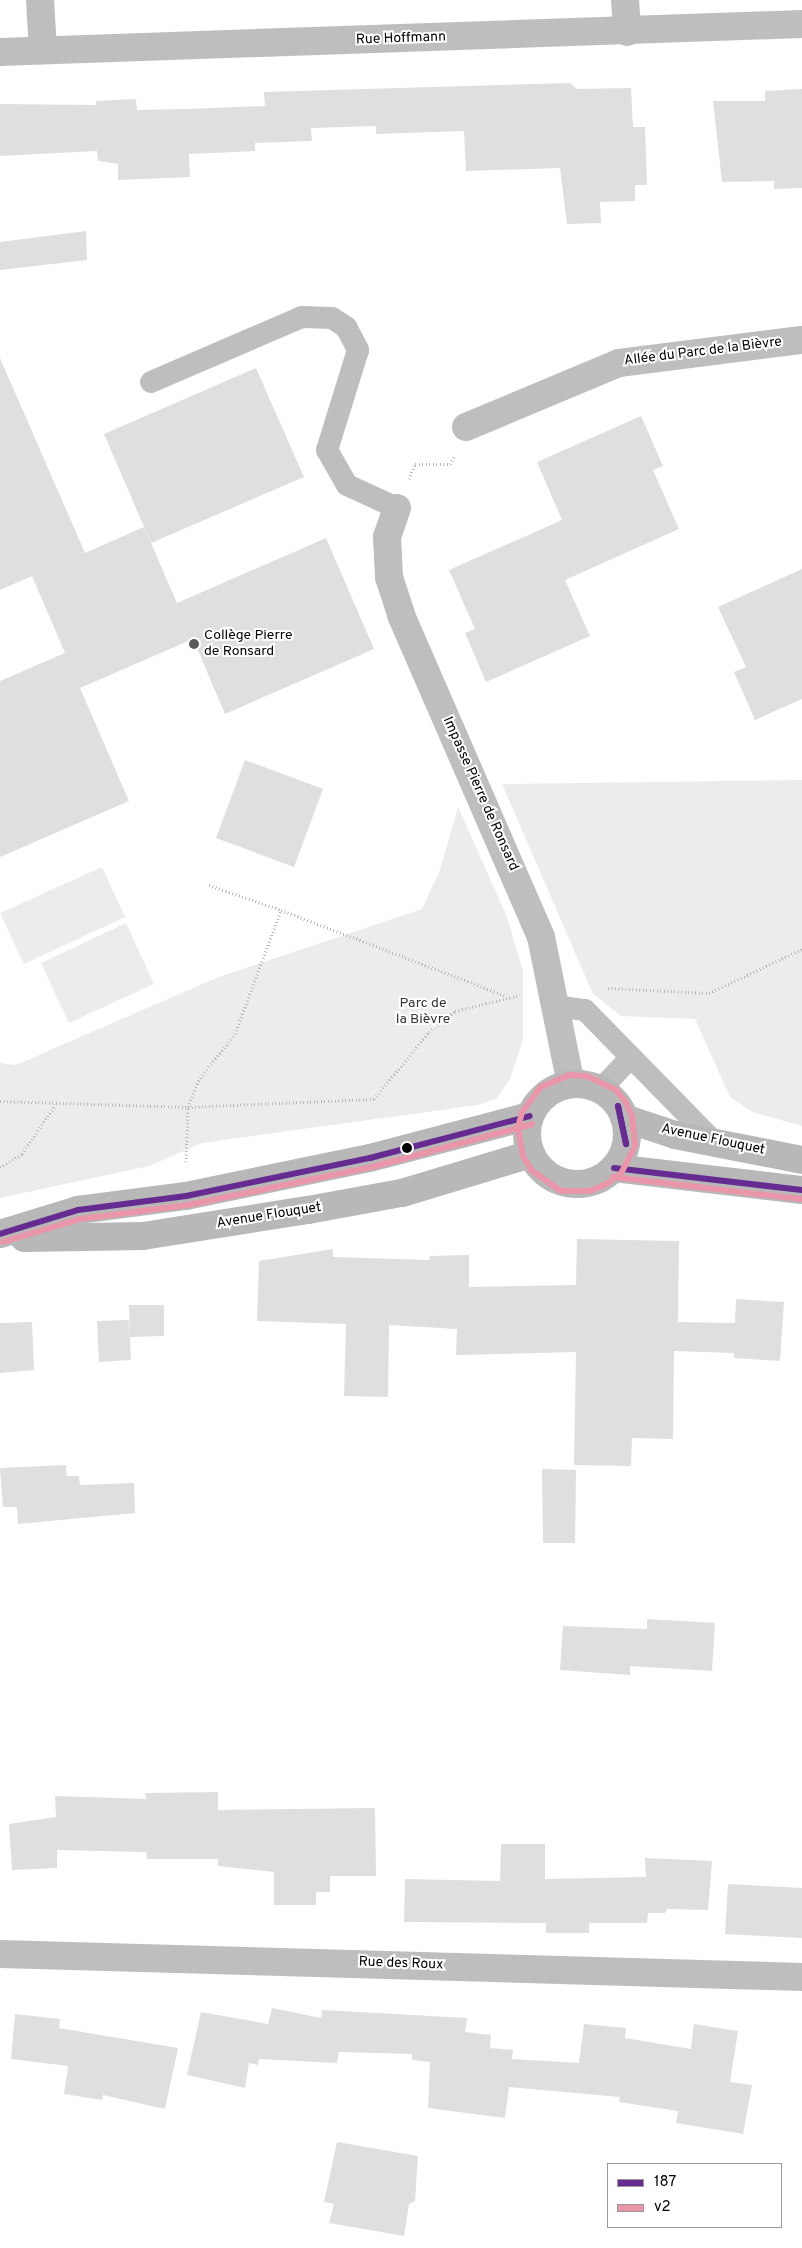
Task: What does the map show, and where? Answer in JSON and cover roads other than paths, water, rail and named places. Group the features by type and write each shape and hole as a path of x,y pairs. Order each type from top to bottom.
{"main road":[{"path":"571,1084 600,1090 624,1118 626,1144 614,1168 590,1182 562,1182 538,1166 532,1154 530,1116 546,1094 571,1084"},
{"path":"0,1234 78,1210 186,1196 370,1158 530,1116"},
{"name":"Avenue Flouquet","path":"624,1118 716,1144 802,1160"},
{"name":"Avenue Flouquet","path":"0,1240 142,1236 308,1210 402,1193 532,1154"},
{"path":"614,1168 802,1190"}],"street":[{"path":"40,0 43,50"},
{"path":"625,0 627,32"},
{"name":"Rue Hoffmann","path":"0,52 627,32 802,24"},
{"name":"Allée du Parc de la Bièvre","path":"466,427 620,362 802,340"},
{"name":"Impasse Pierre de Ronsard","path":"397,508 387,537 389,577 400,616 523,891 541,937 571,1084"},
{"name":"Rue des Roux","path":"0,1954 802,1977"}],"lane":[{"path":"151,382 302,317 332,318 346,327 358,350 327,450 347,485 397,508"},
{"path":"554,1000 585,1010 716,1144"},
{"path":"600,1090 631,1056"}],"place":[{"name":"Collège Pierre de Ronsard","path":"194,644"}],"park label":[{"name":"Parc de la Bièvre","path":"423,1012"}]}
